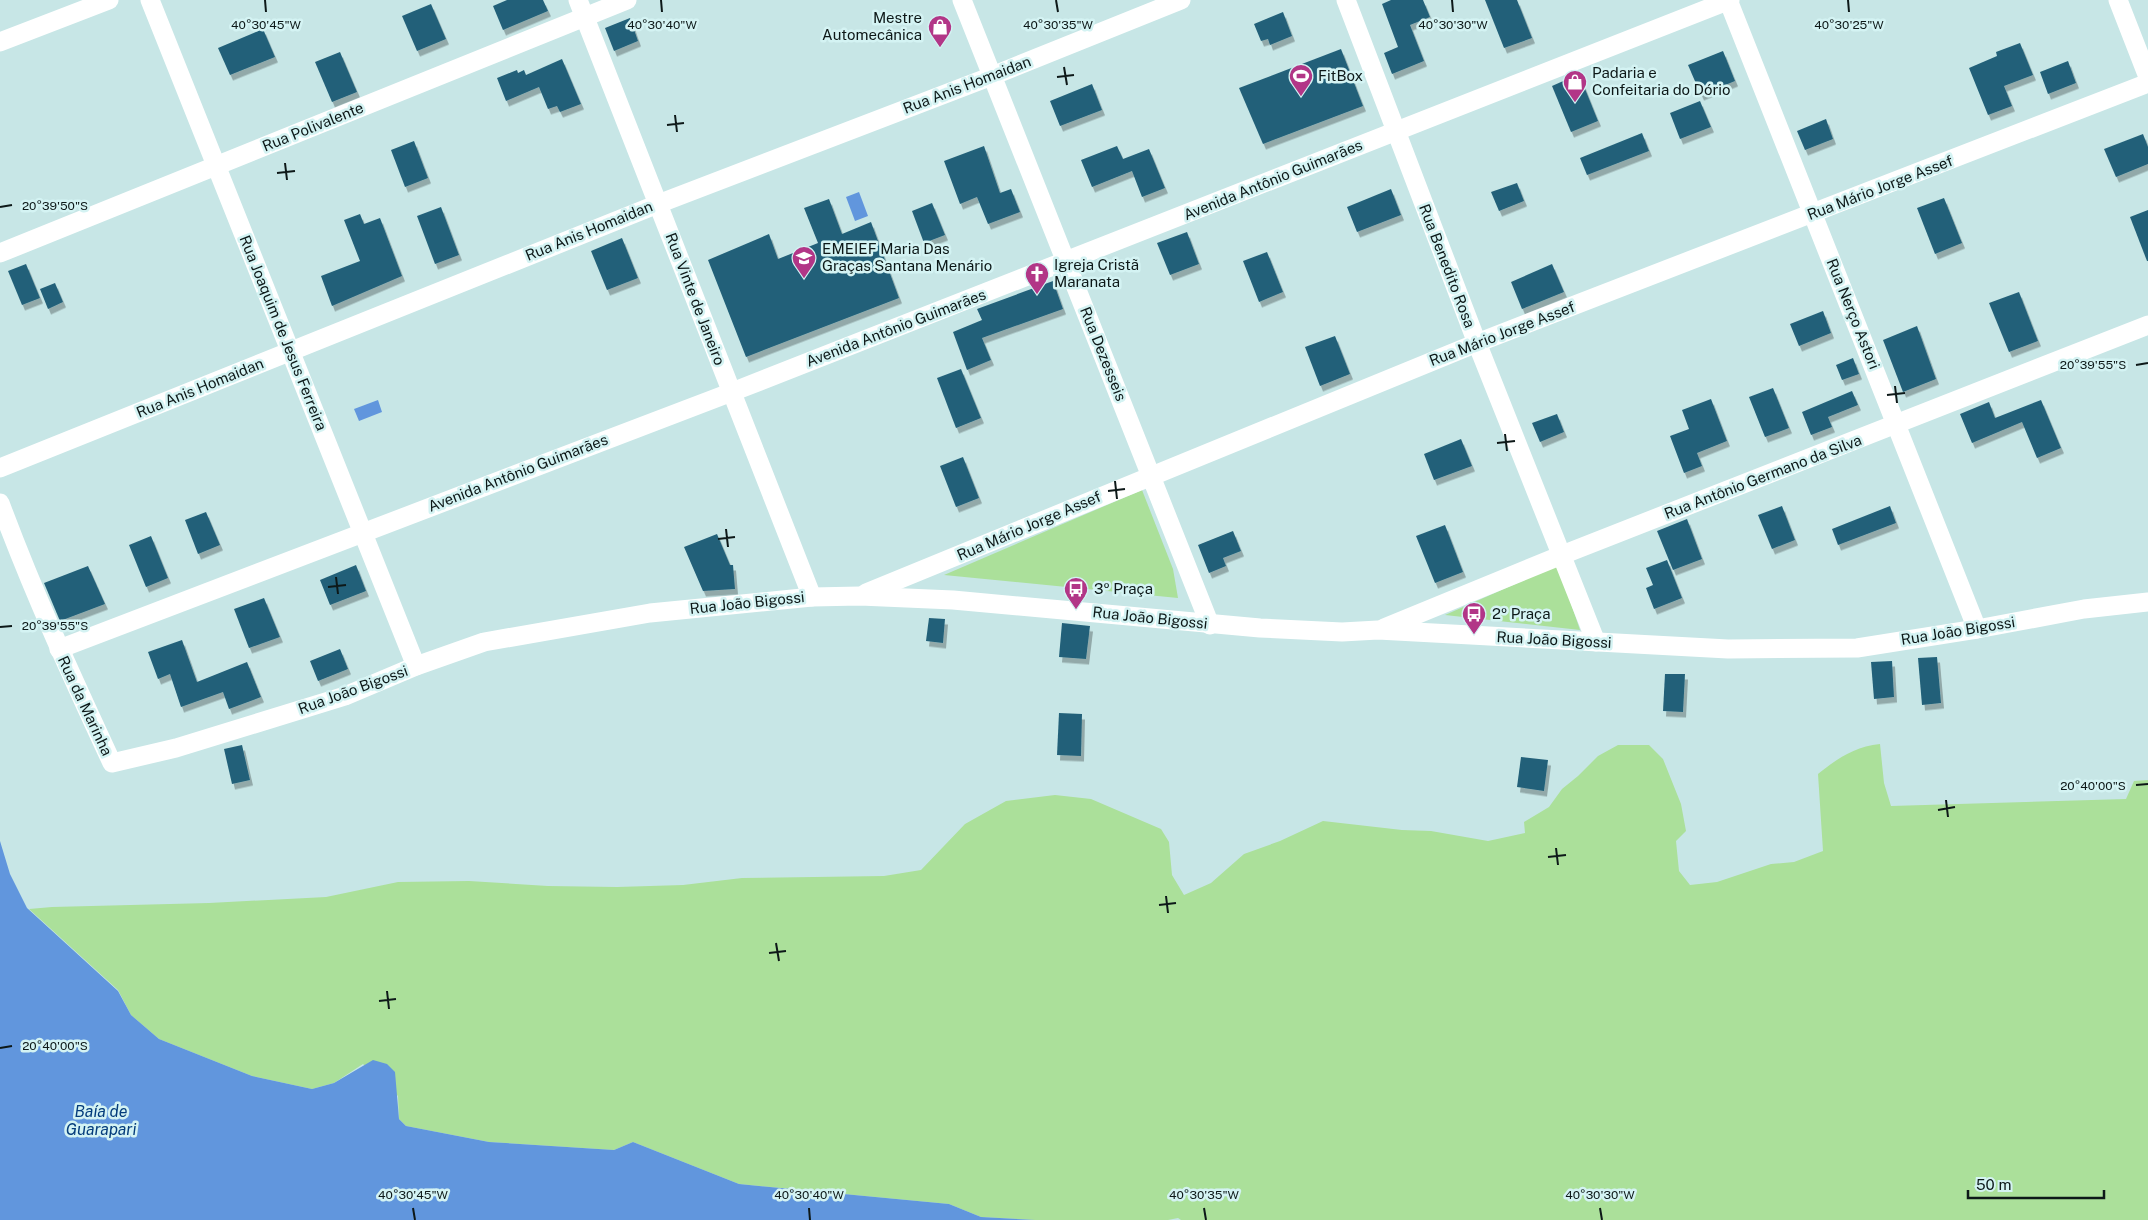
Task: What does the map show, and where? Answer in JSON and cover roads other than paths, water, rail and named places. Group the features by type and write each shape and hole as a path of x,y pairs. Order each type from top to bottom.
{"street":[{"path":"0,42 109,0"},
{"name":"Rua Joaquim de Jesus Ferreira","path":"150,0 416,666"},
{"name":"Rua Polivalente","path":"0,253 217,166 581,8 627,0"},
{"name":"Rua Dezesseis","path":"962,0 1210,624"},
{"name":"Rua Anis Homaidan","path":"0,468 658,204 992,76 1181,0"},
{"name":"Rua Benedito Rosa","path":"1346,0 1477,343 1596,642"},
{"name":"Avenida Antônio Guimarães","path":"59,649 732,392 1729,0"},
{"name":"Rua Nerço Astori","path":"1729,0 1977,629"},
{"path":"2118,0 2148,77"},
{"name":"Rua Vinte de Janeiro","path":"581,8 812,597"},
{"name":"Rua Mário Jorge Assef","path":"860,596 1151,475 1477,343 2148,83"},
{"name":"Rua Antônio Germano da Silva","path":"1378,630 1562,555 2148,326"},
{"name":"Rua da Marinha","path":"0,504 59,649 112,763"},
{"name":"Rua João Bigossi","path":"112,763 176,748 345,696 416,666 498,638 650,613 812,597 860,596 962,601 1210,624 1342,632 1378,630 1728,649 1857,648 1977,629 2084,609 2148,602"}],"water":[{"path":"859,192 868,216 855,221 846,197"},
{"path":"378,400 382,412 359,421 354,409"},
{"name":"Baía de Guarapari","path":"0,841 10,874 27,908 118,991 131,1015 159,1039 252,1076 312,1089 334,1083 373,1060 387,1064 395,1072 399,1119 406,1126 489,1142 614,1150 633,1142 739,1184 949,1204 981,1217 1035,1220 0,1220"}],"place":[{"name":"Mestre Automecânica","path":"940,48"},
{"name":"FitBox","path":"1301,97"},
{"name":"Padaria e Confeitaria do Dório","path":"1575,103"},
{"name":"EMEIEF Maria Das Graças Santana Menário","path":"804,279"},
{"name":"Igreja Cristã Maranata","path":"1037,295"},
{"name":"3º Praça","path":"1076,610"},
{"name":"2º Praça","path":"1474,635"}]}
